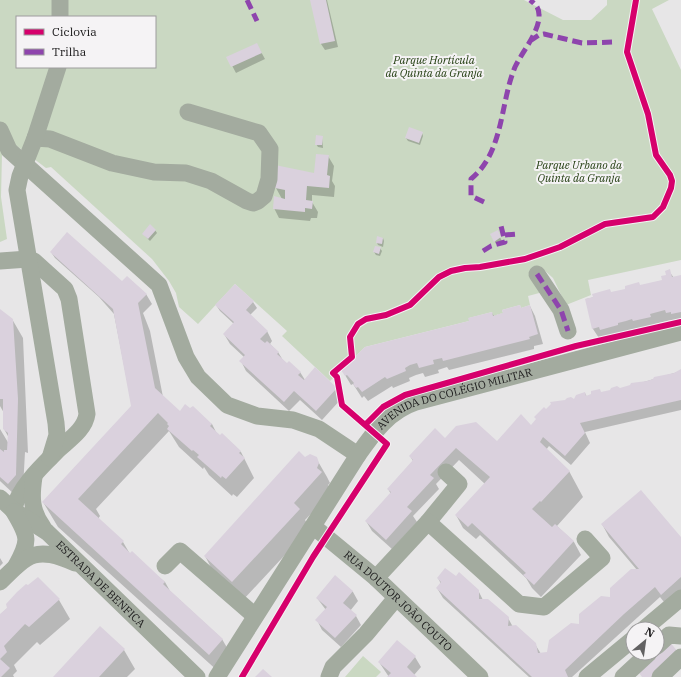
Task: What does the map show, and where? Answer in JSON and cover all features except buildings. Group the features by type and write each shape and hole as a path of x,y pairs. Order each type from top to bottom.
{"street":[{"path":"60,0 60,16"},
{"path":"50,458 57,435 56,424 17,190 20,176 35,138 58,68"},
{"path":"35,138 50,139 112,163 154,172 186,173 205,179 225,188 247,202 258,201 264,196 269,180 270,149 259,133 188,112"},
{"path":"0,130 9,150 160,285 186,358 198,377 227,405 257,416 293,420 319,430 358,455"},
{"path":"0,261 28,259 40,265 65,289 69,299 86,405 86,421 80,430 50,458 19,493 13,510 25,529 27,538 22,555 16,566"},
{"path":"537,274 560,310 568,331"},
{"path":"33,287 52,282 59,284"},
{"name":"AVENIDA DO COLÉGIO MILITAR","path":"217,677 255,616 314,527 358,455 375,431 402,407 681,332"},
{"path":"56,424 70,430 80,430"},
{"path":"376,578 428,522 459,484 446,472"},
{"path":"34,477 31,500 32,509 47,532"},
{"name":"ESTRADA DE BENFICA","path":"0,498 13,510 47,532 197,677"},
{"path":"428,522 519,604 544,608 602,558 585,539"},
{"name":"RUA DOUTOR JOÃO COUTO","path":"314,527 376,578 470,674"},
{"path":"165,566 180,551 255,616"},
{"path":"0,582 16,566 30,557 42,553 51,554 84,567"},
{"path":"329,677 333,667 366,634 396,598"},
{"path":"654,621 681,598"},
{"path":"665,639 669,635 681,636"},
{"path":"587,677 625,645"},
{"path":"660,677 681,657"},
{"path":"623,677 640,661"},
{"path":"670,677 681,668"}],"green space":[{"path":"0,0 524,0 563,20 591,20 607,5 607,0 669,0 652,9 681,70 681,260 588,280 591,295 566,305 553,278 543,269 543,292 528,296 530,305 521,308 520,305 502,310 503,313 493,316 492,312 469,318 469,321 365,347 330,381 282,336 287,331 235,284 198,324 179,307 176,293 169,281 152,259 51,167 46,168 17,146 2,154 1,197 7,239 0,242"},
{"path":"363,656 381,672 376,677 345,677"}],"marked path":[{"path":"247,0 257,21"},
{"path":"484,202 471,196 471,179 482,168 490,155 500,126 506,96 515,67 537,28 539,21 538,10 535,4 530,0"},
{"path":"530,41 539,35 544,34 582,43 615,42"},
{"path":"483,251 491,246 505,242 500,222"},
{"path":"505,235 517,234"},
{"path":"537,274 561,310 568,331"}],"cycle path":[{"path":"242,677 313,557 387,444 342,405 337,377 333,373 352,357 350,337 358,324 366,319 386,315 410,305 439,277 451,271 525,259 560,247 605,224 653,217 663,207 671,188 672,181 670,175 656,155 648,114 627,52 636,0"},
{"path":"365,425 383,407 405,395 576,346 681,322"}],"park label":[{"name":"Parque Hortícula da Quinta da Granja","path":"434,66"},
{"name":"Parque Urbano da Quinta da Granja","path":"579,171"}]}
